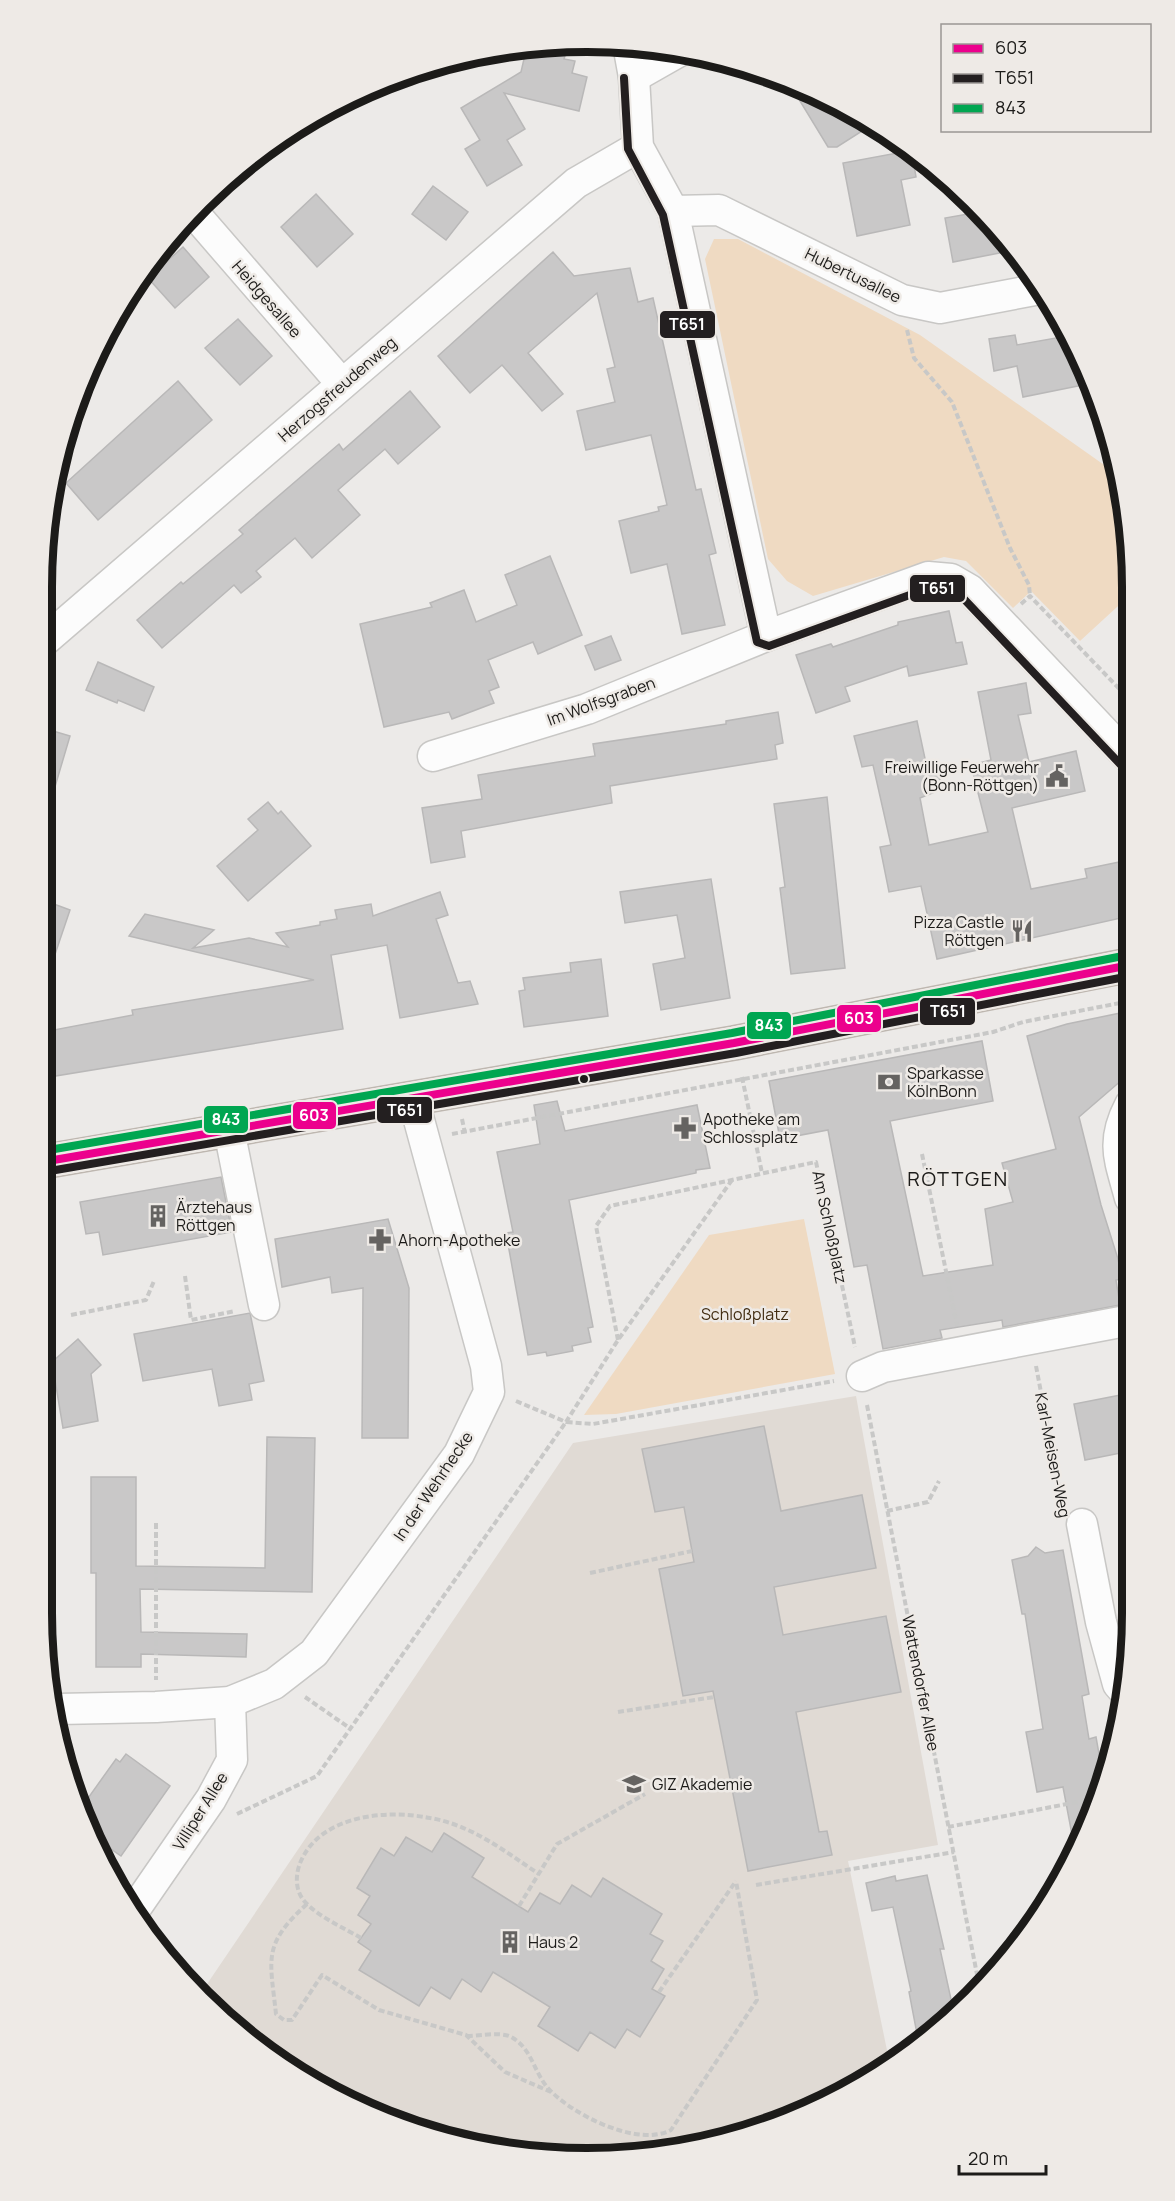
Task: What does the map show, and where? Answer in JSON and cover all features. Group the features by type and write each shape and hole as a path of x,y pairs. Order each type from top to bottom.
{"main road":[{"path":"52,1160 734,1043 1122,967"}],"street":[{"path":"630,55 634,76 638,147 673,211 766,636"},
{"path":"634,76 666,59"},
{"name":"Herzogsfreudenweg","path":"52,624 342,384 576,183 638,147"},
{"name":"Hubertusallee","path":"673,211 719,210 902,300 940,308 1032,290"},
{"name":"Heidgesallee","path":"199,219 342,384"},
{"name":"Im Wolfsgraben","path":"433,756 587,709 766,636 928,577 951,579 970,590 1122,751"},
{"path":"413,1098 486,1366 489,1392"},
{"path":"1122,1120 1119,1126 1118,1152 1122,1167"},
{"path":"229,1130 264,1305"},
{"path":"861,1376 883,1367 1122,1322"},
{"name":"In der Wehrhecke","path":"61,1709 156,1707 230,1702 274,1684 314,1653 459,1454 489,1392"},
{"name":"Karl-Meisen-Weg","path":"1082,1524 1101,1622 1118,1684"},
{"name":"Villiper Allee","path":"139,1904 211,1799 232,1760 230,1702"}],"path":[{"path":"902,300 914,358 952,402 1010,548 1029,585 1030,596 1122,692"},
{"path":"1001,623 1030,596"},
{"path":"451,1134 993,1032 1023,1022 1122,1003"},
{"path":"742,1078 762,1173"},
{"path":"922,1154 963,1352"},
{"name":"Am Schloßplatz","path":"618,1340 596,1226 610,1206 816,1162 861,1376"},
{"path":"211,1799 236,1815 317,1776 566,1422 618,1340 732,1180"},
{"path":"185,1276 190,1320 264,1305"},
{"path":"70,1315 146,1300 154,1281"},
{"name":"Karl-Meisen-Weg","path":"1030,1339 1066,1525 1082,1524"},
{"path":"489,1392 566,1422 593,1424 861,1376"},
{"name":"Wattendorfer Allee","path":"861,1376 978,1979"},
{"path":"888,1511 928,1502 939,1481"},
{"path":"156,1523 156,1707"},
{"path":"590,1573 692,1551"},
{"path":"618,1712 714,1697"},
{"path":"519,1906 557,1844 645,1794"},
{"path":"948,1827 1089,1800"},
{"path":"361,1938 307,1904 297,1886 297,1872 303,1855 325,1833 342,1824 366,1816 412,1815 456,1824 483,1837 539,1874"},
{"path":"756,1885 954,1852"},
{"path":"307,1904 284,1926 274,1942 270,1957 276,2014 284,2020 292,2020 322,1975 380,2010 467,2036 507,2036 524,2046 546,2086 560,2100 616,2132 660,2136 671,2130 757,2000 736,1881 659,1992"},
{"path":"467,2036 505,2072 552,2092"}],"shaded area":[{"name":"GIZ Akademie","path":"856,1396 938,1845 848,1861 888,2056 855,2077 792,2108 726,2130 657,2144 588,2148 518,2144 449,2130 416,2120 383,2108 320,2077 262,2038 205,1987 573,1443"}],"green space":[{"path":"714,239 738,239 920,335 1108,468 1118,518 1122,602 1080,641 1031,591 1013,608 966,561 944,557 813,596 787,581 768,559 705,259"},
{"name":"Schloßplatz","path":"804,1219 835,1374 616,1414 584,1415 709,1235"}],"building":[{"path":"566,53 564,59 575,61 572,73 587,77 579,111 504,93 525,129 507,140 522,165 487,186 465,149 480,140 461,108 521,72 525,56"},
{"path":"796,95 864,130 837,147 828,147"},
{"path":"899,153 914,164 916,177 901,180 910,225 857,236 843,163"},
{"path":"433,186 468,212 446,240 412,214"},
{"path":"316,194 353,234 317,267 281,227"},
{"path":"970,214 1004,252 953,262 945,218"},
{"path":"183,247 209,277 175,308 150,280 158,269"},
{"path":"553,252 574,276 630,268 638,302 653,298 696,490 701,489 716,553 709,555 725,625 682,634 667,564 631,573 619,521 659,511 658,507 667,505 651,435 586,450 577,411 615,402 607,369 615,367 597,293 528,353 563,394 542,411 502,365 470,393 438,356"},
{"path":"238,319 272,356 240,385 205,348"},
{"path":"1015,335 1017,345 1060,337 1083,385 1023,397 1017,366 994,371 989,339"},
{"path":"178,381 212,420 98,520 66,483"},
{"path":"410,391 440,427 398,464 385,449 338,490 360,515 312,558 295,538 256,571 261,577 241,593 234,585 162,648 137,620 243,534 239,530 339,444 343,450"},
{"path":"550,556 582,635 538,654 533,642 488,660 499,687 489,691 494,703 452,719 449,712 384,727 360,624 432,607 430,603 464,590 476,622 517,605 505,575"},
{"path":"949,611 956,643 962,642 967,664 909,676 907,666 845,687 850,701 816,713 796,655 831,644 833,647 898,625 898,622"},
{"path":"611,636 621,660 595,670 585,646"},
{"path":"98,662 154,687 144,711 86,690"},
{"path":"1026,683 1031,713 1018,715 1029,762 1076,751 1085,791 1012,808 1031,889 1087,878 1085,869 1122,861 1122,918 937,959 921,886 889,892 880,847 891,845 873,765 862,767 854,736 917,721 927,768 937,766 942,789 920,798 929,845 988,832 971,765 991,760 978,692"},
{"path":"778,712 783,743 775,745 777,759 610,786 612,803 461,831 465,857 431,863 422,808 482,799 478,775 595,756 593,744 726,724 726,721"},
{"path":"52,731 70,736 52,797"},
{"path":"827,797 845,968 791,974 780,888 785,887 774,804"},
{"path":"268,802 278,814 281,811 311,846 248,901 217,866 258,830 248,819"},
{"path":"711,879 730,998 661,1010 653,964 685,958 677,915 625,923 620,892"},
{"path":"440,892 448,915 436,919 458,983 470,981 478,1004 400,1018 387,945 331,955 343,1029 52,1077 52,1030 133,1015 132,1010 314,980 129,936 145,914 214,930 193,948 249,938 288,947 276,933 320,925 320,922 337,919 335,910 371,904 373,916"},
{"path":"52,903 70,910 52,963"},
{"path":"601,959 608,1016 524,1027 519,991 525,990 523,978 571,972 570,963"},
{"path":"1122,1013 1122,1080 1079,1117 1101,1205 1118,1259 1122,1279 1116,1280 1120,1305 1003,1327 1002,1320 940,1330 942,1338 883,1349 867,1265 854,1267 828,1130 780,1139 769,1081 982,1041 993,1101 890,1121 923,1276 993,1265 985,1209 1013,1202 1002,1163 1056,1149 1027,1036 1067,1024"},
{"path":"557,1101 565,1131 697,1105 710,1168 569,1200 593,1327 588,1328 591,1342 572,1346 573,1351 547,1356 546,1352 528,1355 506,1233 513,1232 497,1152 540,1144 534,1105"},
{"name":"Ärztehaus Röttgen","path":"221,1177 232,1232 103,1255 99,1232 86,1234 80,1202"},
{"path":"388,1219 409,1288 408,1438 362,1438 363,1288 332,1293 330,1277 282,1287 275,1239"},
{"path":"250,1313 264,1381 249,1384 252,1400 219,1406 212,1369 143,1381 134,1334"},
{"path":"78,1339 101,1365 91,1374 98,1421 63,1428 52,1362"},
{"path":"1122,1395 1122,1453 1085,1460 1074,1404"},
{"path":"764,1426 781,1511 862,1495 876,1568 774,1587 783,1635 886,1616 901,1692 796,1712 819,1832 827,1831 832,1855 748,1871 713,1691 683,1696 659,1569 694,1562 684,1507 655,1512 642,1449"},
{"path":"267,1437 315,1438 312,1592 140,1589 141,1632 247,1634 246,1657 141,1654 141,1667 96,1667 96,1573 91,1573 91,1477 136,1477 136,1566 265,1568"},
{"path":"1036,1547 1045,1553 1063,1550 1089,1694 1082,1696 1089,1739 1096,1737 1101,1763 1073,1838 1063,1787 1037,1792 1026,1732 1043,1729 1025,1614 1022,1614 1012,1560 1028,1556"},
{"path":"126,1754 170,1786 121,1856 106,1845 87,1800 116,1759 120,1762"},
{"name":"Haus 2","path":"444,1833 484,1858 472,1877 528,1912 540,1893 560,1904 572,1885 591,1897 603,1878 662,1914 650,1934 663,1941 651,1961 664,1969 652,1989 665,1996 640,2037 627,2029 615,2048 590,2032 578,2051 538,2026 550,2007 493,1972 481,1992 462,1979 450,1999 431,1987 419,2006 359,1970 371,1951 358,1942 371,1924 358,1915 370,1896 357,1888 381,1848 394,1856 406,1837 432,1852"},
{"path":"927,1875 944,1949 940,1949 952,2005 917,2035 909,1992 911,1991 893,1907 872,1911 866,1883 895,1876 896,1881"}],"transit line":[{"name":"T651","path":"624,78 628,149 663,215 757,642 769,646 929,588 948,589 963,598 1121,765"},
{"name":"843","path":"52,1149 732,1033 1122,956"},
{"name":"603","path":"52,1160 734,1043 1122,967"},
{"name":"T651","path":"52,1171 736,1053 1122,978"}],"place":[{"name":"Freiwillige Feuerwehr (Bonn-Röttgen)","path":"1057,776"},
{"name":"Pizza Castle Röttgen","path":"1022,931"},
{"name":"Sparkasse KölnBonn","path":"889,1082"},
{"name":"Apotheke am Schlossplatz","path":"685,1128"},
{"name":"Ärztehaus Röttgen","path":"158,1216"},
{"name":"Ahorn-Apotheke","path":"380,1240"},
{"name":"GIZ Akademie","path":"634,1784"},
{"name":"Haus 2","path":"510,1942"}],"district":[{"name":"RÖTTGEN","path":"958,1179"}]}
